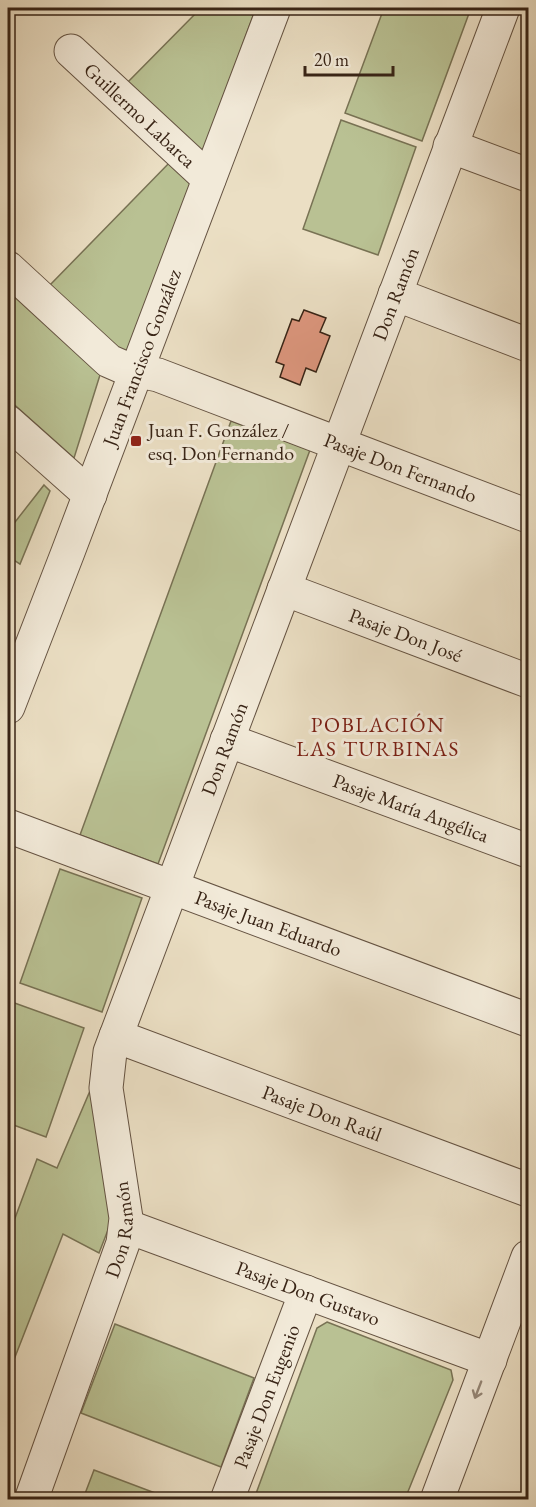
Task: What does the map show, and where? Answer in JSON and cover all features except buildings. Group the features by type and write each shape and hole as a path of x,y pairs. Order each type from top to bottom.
{"street":[{"name":"Juan Francisco González","path":"8,706 274,8"},
{"name":"Don Ramón","path":"31,1500 121,1249 126,1226 106,1088 107,1069 116,1035 502,8"},
{"name":"Guillermo Labarca","path":"71,51 209,179"},
{"path":"450,146 528,176"},
{"name":"Pasaje Don Fernando","path":"8,268 109,361 125,368 158,375 528,516"},
{"path":"395,294 528,345"},
{"path":"8,422 90,495"},
{"name":"Pasaje Don José","path":"284,589 528,681"},
{"name":"Pasaje María Angélica","path":"227,740 528,851"},
{"name":"Pasaje Juan Eduardo","path":"8,826 528,1020"},
{"name":"Pasaje Don Raúl","path":"116,1035 528,1190"},
{"name":"Pasaje Don Gustavo","path":"126,1226 489,1360"},
{"path":"437,1500 528,1257"},
{"name":"Pasaje Don Eugenio","path":"227,1500 306,1292"}],"green space":[{"path":"201,8 256,8 200,161 123,87"},
{"path":"384,8 471,8 422,141 345,113"},
{"path":"341,120 416,147 378,255 303,229"},
{"path":"172,160 192,179 125,360 49,286"},
{"path":"8,287 100,375 74,458 8,399"},
{"path":"231,421 310,450 158,864 80,835"},
{"path":"44,485 50,491 20,564 8,556 8,531"},
{"path":"60,869 142,898 102,1012 20,983"},
{"path":"9,1001 84,1028 46,1137 8,1123"},
{"path":"93,1084 115,1212 99,1253 63,1234 8,1375 8,1237 37,1159 57,1168"},
{"path":"327,1322 451,1370 453,1380 405,1499 254,1499 317,1328"},
{"path":"115,1324 254,1378 221,1467 81,1413"},
{"path":"94,1470 171,1499 83,1499"}],"place":[{"name":"Juan F. González / esq. Don Fernando","path":"136,441"}],"district":[{"name":"POBLACIÓN LAS TURBINAS","path":"378,737"}]}
